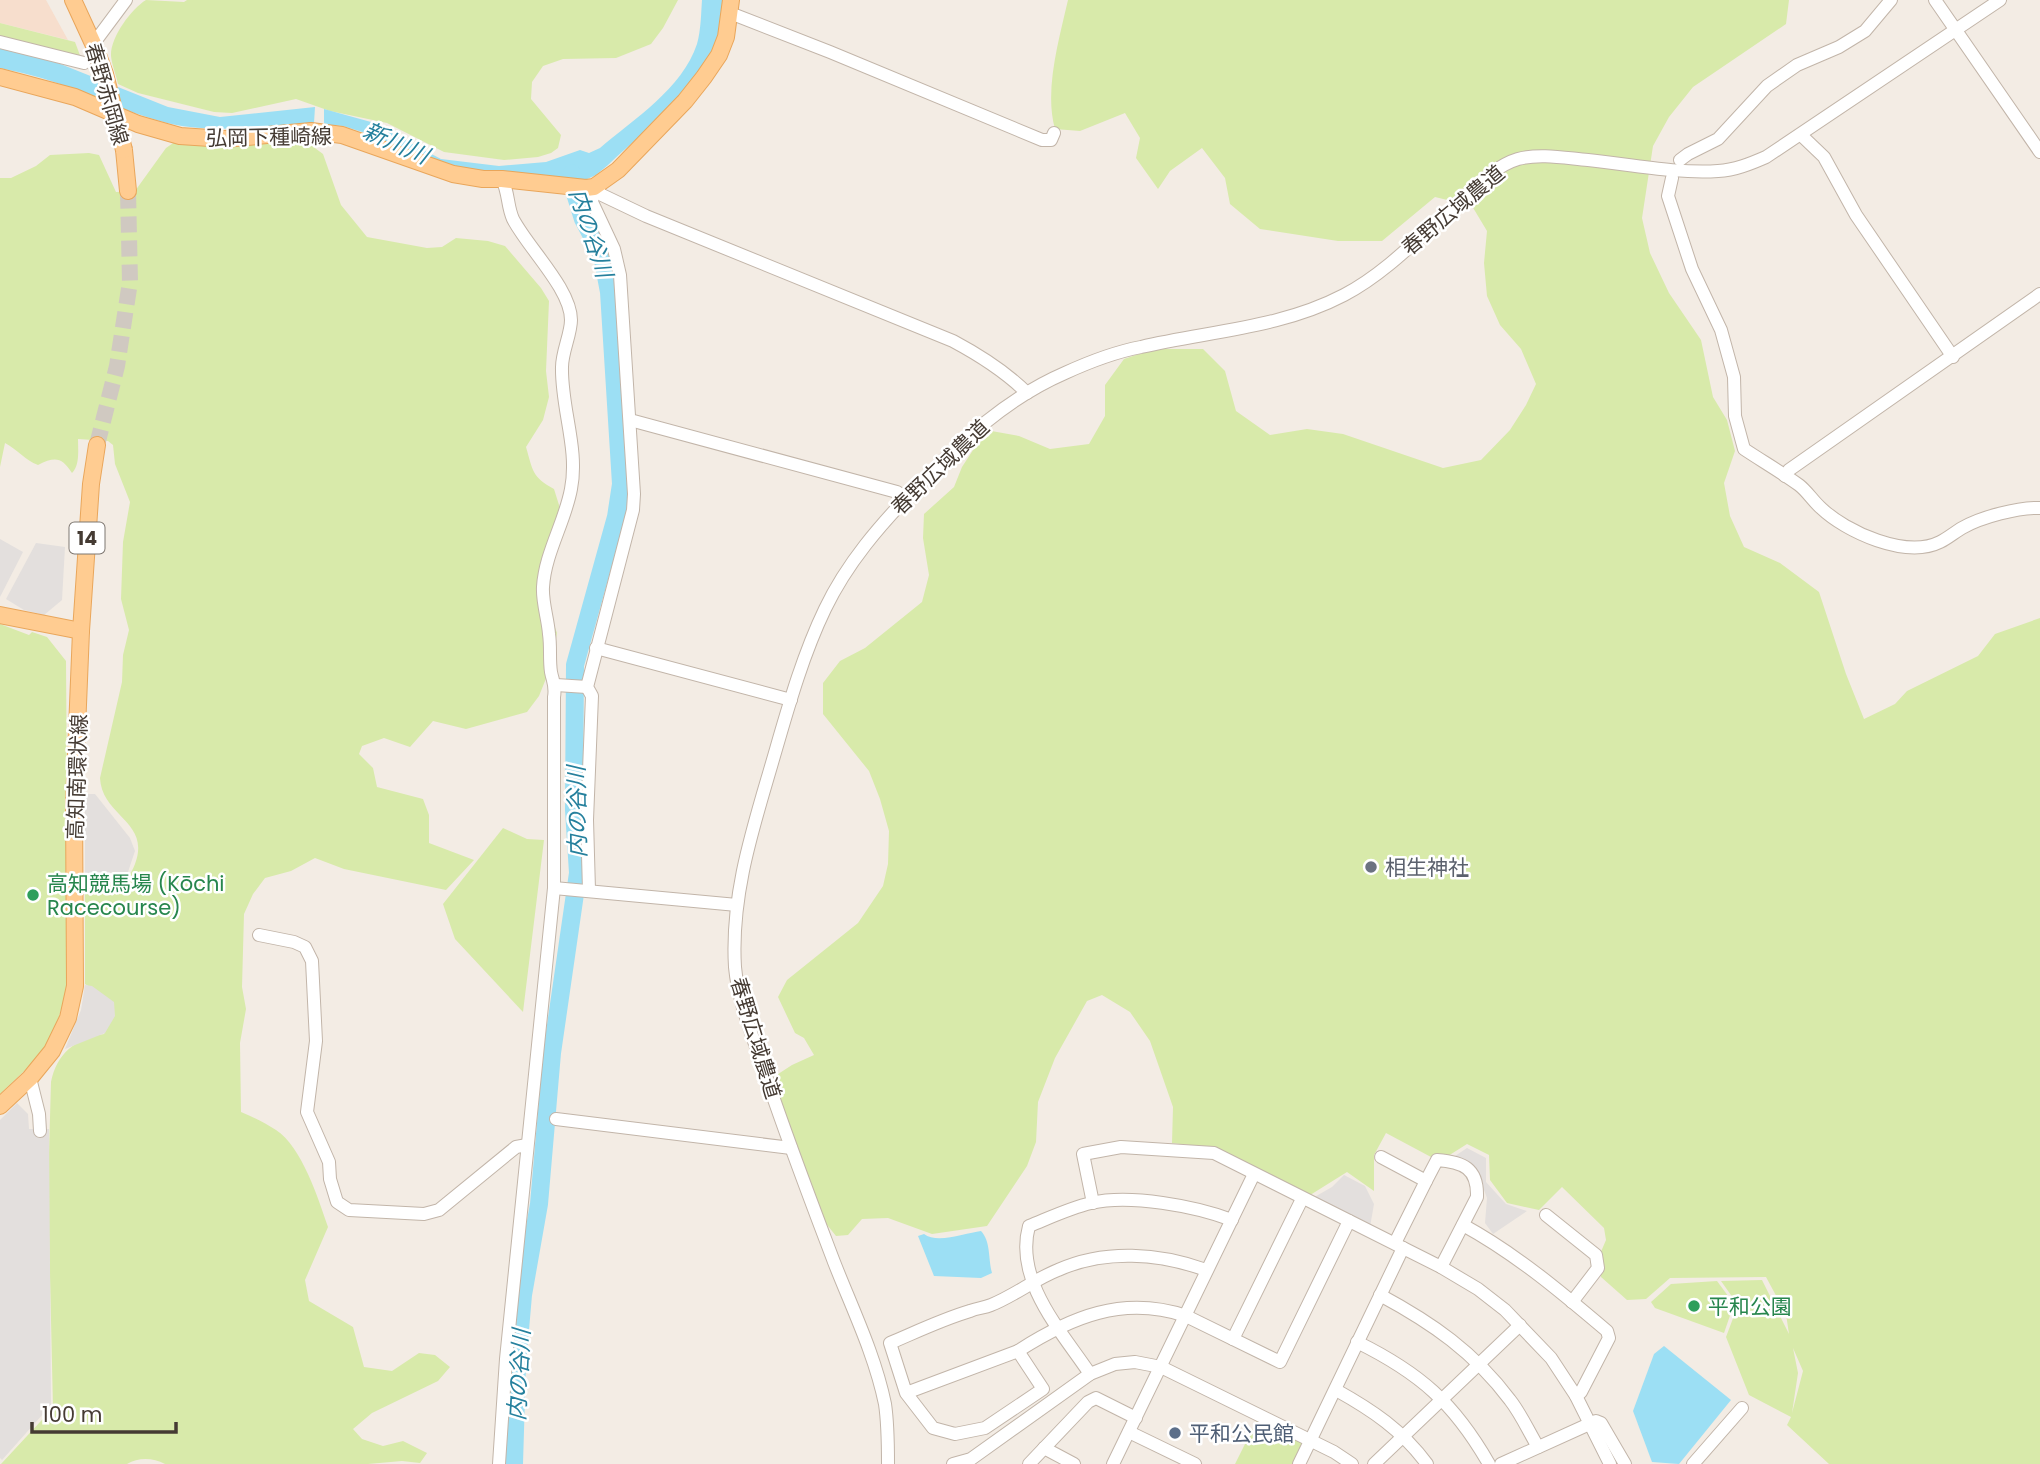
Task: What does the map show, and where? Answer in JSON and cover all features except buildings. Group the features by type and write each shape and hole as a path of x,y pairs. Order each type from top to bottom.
{"main road":[{"name":"春野赤岡線","path":"73,0 95,46 111,96 124,150 128,191"},
{"path":"590,188 618,170 685,101 704,77 719,55 726,37 731,7"},
{"name":"弘岡下種崎線","path":"0,77 75,97 138,124 180,135 225,139 311,131 342,135 453,174 590,188"},
{"name":"14","path":"81,631 90,496 97,445"},
{"path":"0,615 81,631"},
{"name":"高知南環状線","path":"0,1106 30,1078 52,1051 64,1028 75,986 74,803 81,631"}],"street":[{"path":"95,46 126,0"},
{"path":"1680,160 1718,139 1767,86 1797,65 1839,47 1865,31 1891,0"},
{"path":"1934,0 2040,152"},
{"name":"春野広域農道","path":"888,1464 888,1427 884,1399 791,1148 743,1006 735,972 737,905 749,842 791,700 813,634 828,602 879,526 956,445 1027,393 1059,375 1104,357 1138,347 1273,322 1310,311 1346,294 1372,278 1499,167 1533,156 1671,169 1716,171 1743,166 1766,157 1801,135 2000,0"},
{"path":"731,7 830,52 1042,140 1051,140 1054,133"},
{"path":"0,42 84,63"},
{"path":"1801,135 1824,158 1856,215 1953,356"},
{"path":"1672,178 1668,195 1692,269 1721,330 1734,377 1735,416 1744,449 1800,486 1821,508 1843,525 1876,540 1898,546 1926,547 1939,543 1965,526 2024,507 2040,508"},
{"path":"502,179 508,191 511,215 526,242 561,289 571,320 562,366 565,413 573,456 572,487 545,569 542,589 550,635 551,674 559,686"},
{"path":"590,188 646,216 953,341 981,356 1012,378 1027,393"},
{"path":"584,687 633,510 635,494 620,275 614,249 592,202 590,188"},
{"path":"1785,476 1789,470 2040,295"},
{"path":"630,421 897,492 906,498"},
{"path":"596,648 791,700"},
{"path":"559,686 584,687 592,696 587,890"},
{"path":"499,1464 506,1359 527,1145 557,888 554,697 559,686"},
{"path":"557,888 737,905"},
{"path":"259,936 294,942 305,947 312,961 316,1041 307,1112 329,1162 330,1179 337,1202 349,1210 424,1214 439,1210 516,1147 527,1145"},
{"path":"30,1078 39,1114 40,1131"},
{"path":"556,1119 791,1148"},
{"path":"1093,1203 1083,1154 1121,1147 1214,1153 1441,1267 1478,1289 1520,1325 1550,1358 1576,1396 1611,1464"},
{"path":"1381,1157 1426,1181"},
{"path":"1298,1464 1380,1295 1437,1160 1454,1161 1471,1171 1477,1184 1477,1197 1441,1267"},
{"path":"1113,1464 1254,1174"},
{"path":"1233,1339 1302,1199"},
{"path":"1090,1374 1031,1284 1026,1238 1029,1226 1093,1203 1121,1201 1172,1204 1203,1210 1232,1220"},
{"path":"1546,1215 1595,1255 1598,1268 1572,1302"},
{"path":"906,1393 1018,1350 1087,1315 1110,1308 1169,1310 1280,1362 1349,1222"},
{"path":"1463,1225 1494,1241 1529,1266 1607,1331 1609,1338 1581,1392 1576,1396"},
{"path":"1018,1350 1043,1389 985,1428 955,1434 933,1429 906,1393 890,1343 992,1305 1059,1269 1115,1256 1149,1256 1186,1262 1206,1270"},
{"path":"1380,1295 1424,1319 1480,1364 1511,1402 1538,1447"},
{"path":"1374,1464 1520,1325"},
{"path":"1357,1342 1388,1357 1412,1373 1443,1400 1470,1432 1489,1464"},
{"path":"953,1464 971,1459 1090,1374 1115,1364 1135,1362 1161,1367 1334,1452 1352,1464"},
{"path":"1336,1390 1368,1407 1404,1436 1427,1464"},
{"path":"1029,1464 1088,1402 1096,1398 1136,1418"},
{"path":"1692,1464 1742,1408"},
{"path":"1501,1464 1596,1421 1601,1423 1625,1464"},
{"path":"1129,1432 1174,1459 1195,1464"},
{"path":"1044,1448 1074,1464"}],"shaded area":[{"path":"0,0 46,0 68,40 0,23"},
{"path":"0,539 23,552 0,597"},
{"path":"36,543 65,547 62,600 44,615 24,610 6,599"},
{"path":"87,794 95,794 130,838 135,851 128,872 115,882 85,881"},
{"path":"85,985 92,986 114,1002 115,1016 105,1033 65,1049 81,1010"},
{"path":"17,1103 28,1114 29,1129 49,1129 51,1405 2,1460 0,1120"},
{"path":"1467,1148 1486,1158 1486,1182 1506,1204 1527,1211 1493,1234 1485,1223 1487,1198 1476,1169 1455,1156"},
{"path":"1344,1175 1365,1186 1374,1204 1370,1227 1311,1199 1332,1187"}],"green space":[{"path":"146,0 678,0 651,44 616,58 563,59 543,66 532,82 531,99 561,135 558,148 538,157 504,160 444,152 387,123 330,111 296,99 232,113 214,112 138,93 118,84 111,56 114,41 122,25"},
{"path":"1068,0 1789,0 1786,24 1693,87 1669,117 1653,146 1642,218 1650,253 1669,293 1701,340 1713,397 1727,420 1735,451 1724,483 1730,516 1744,547 1780,563 1819,592 1864,719 1895,704 1907,691 1978,656 1995,634 2040,618 2040,1464 1829,1464 1787,1425 1791,1417 1749,1395 1726,1337 1738,1305 1721,1281 1762,1280 1789,1334 1786,1314 1766,1277 1670,1278 1646,1299 1627,1300 1601,1277 1600,1254 1606,1240 1604,1228 1562,1187 1539,1210 1507,1203 1490,1180 1489,1155 1467,1144 1448,1156 1431,1157 1386,1133 1374,1155 1374,1191 1347,1172 1307,1197 1214,1148 1172,1143 1173,1107 1150,1041 1130,1012 1102,995 1087,1001 1055,1058 1038,1102 1036,1142 1027,1166 987,1226 932,1234 888,1218 862,1219 848,1235 836,1236 820,1216 812,1199 808,1175 789,1139 772,1078 814,1055 804,1038 795,1033 778,997 787,980 858,923 883,886 888,864 889,831 869,771 823,714 823,683 840,661 865,648 922,602 929,575 923,538 924,514 954,487 962,467 986,430 1019,436 1050,449 1089,444 1105,416 1105,385 1124,359 1154,349 1203,349 1225,371 1236,411 1270,435 1307,429 1343,434 1443,468 1481,460 1510,430 1536,384 1521,349 1500,325 1487,296 1484,263 1487,231 1472,206 1435,197 1382,241 1338,241 1260,229 1230,204 1225,178 1202,148 1170,171 1158,189 1136,158 1140,138 1125,113 1080,131 1055,129 1052,82","holes":["1793,1348 1803,1371 1792,1413 1798,1373"]},
{"path":"0,23 75,42 81,58 0,37"},
{"path":"300,137 323,154 341,205 367,237 427,248 442,247 456,238 488,241 505,246 549,301 546,371 549,397 543,420 526,447 534,472 541,481 554,489 559,505 548,608 557,633 551,666 539,696 527,712 466,729 433,721 410,747 384,738 362,746 359,754 373,768 377,787 423,799 429,815 429,843 474,860 446,890 344,869 315,858 291,871 265,878 253,894 244,914 242,987 246,1009 240,1043 241,1112 276,1130 294,1148 308,1174 328,1227 305,1280 309,1301 353,1327 364,1367 392,1371 419,1353 435,1355 450,1367 438,1381 372,1413 353,1429 362,1439 383,1446 403,1441 427,1453 420,1463 165,1464 146,1459 127,1464 1,1464 53,1408 48,1188 51,1082 63,1055 76,1044 104,1034 113,1016 98,992 85,984 85,886 115,884 127,878 135,864 138,850 137,838 109,802 100,778 122,682 123,655 129,630 121,599 123,542 130,502 115,464 113,445 108,441 78,439 77,462 72,473 58,460 38,465 5,443 0,467 0,178 11,178 36,166 50,155 89,153 99,155 116,192 135,191 166,148 179,139"},
{"name":"高知競馬場 (Kōchi Racecourse)","path":"0,624 29,635 32,632 47,637 66,661 68,937 66,993 58,1020 42,1054 0,1094"},
{"path":"503,828 527,839 544,840 523,1012 455,939 443,904"},
{"name":"平和公園","path":"1717,1281 1734,1304 1724,1333 1655,1308 1651,1302 1671,1284"},
{"path":"1257,1420 1305,1443 1295,1464 1235,1464"}],"water":[{"name":"新川川","path":"702,0 724,0 719,38 699,75 655,123 596,175 585,180 497,174 438,166 375,136 343,126 324,125 324,109 371,122 441,159 499,166 546,162 580,150 589,153 600,148 656,102 680,75 697,44"},
{"path":"0,47 33,53 168,107 220,117 315,107 314,123 221,129 174,124 143,116 51,81 0,68"},
{"path":"981,1231 988,1245 992,1273 981,1278 934,1276 918,1236 924,1234 944,1238"},
{"path":"1664,1346 1731,1400 1679,1464 1652,1462 1633,1411 1654,1354"}],"waterway":[{"name":"内の谷川","path":"514,1464 517,1364 523,1295 539,1204 552,1053 578,873 574,810 575,665 616,517 621,484 609,292 602,255 583,219 572,173"}],"tunnel":[{"path":"97,445 117,366 130,282 128,191"}],"place":[{"name":"相生神社","path":"1371,867"},
{"name":"高知競馬場 (Kōchi Racecourse)","path":"33,895"},
{"name":"平和公園","path":"1694,1306"},
{"name":"平和公民館","path":"1175,1433"}]}
